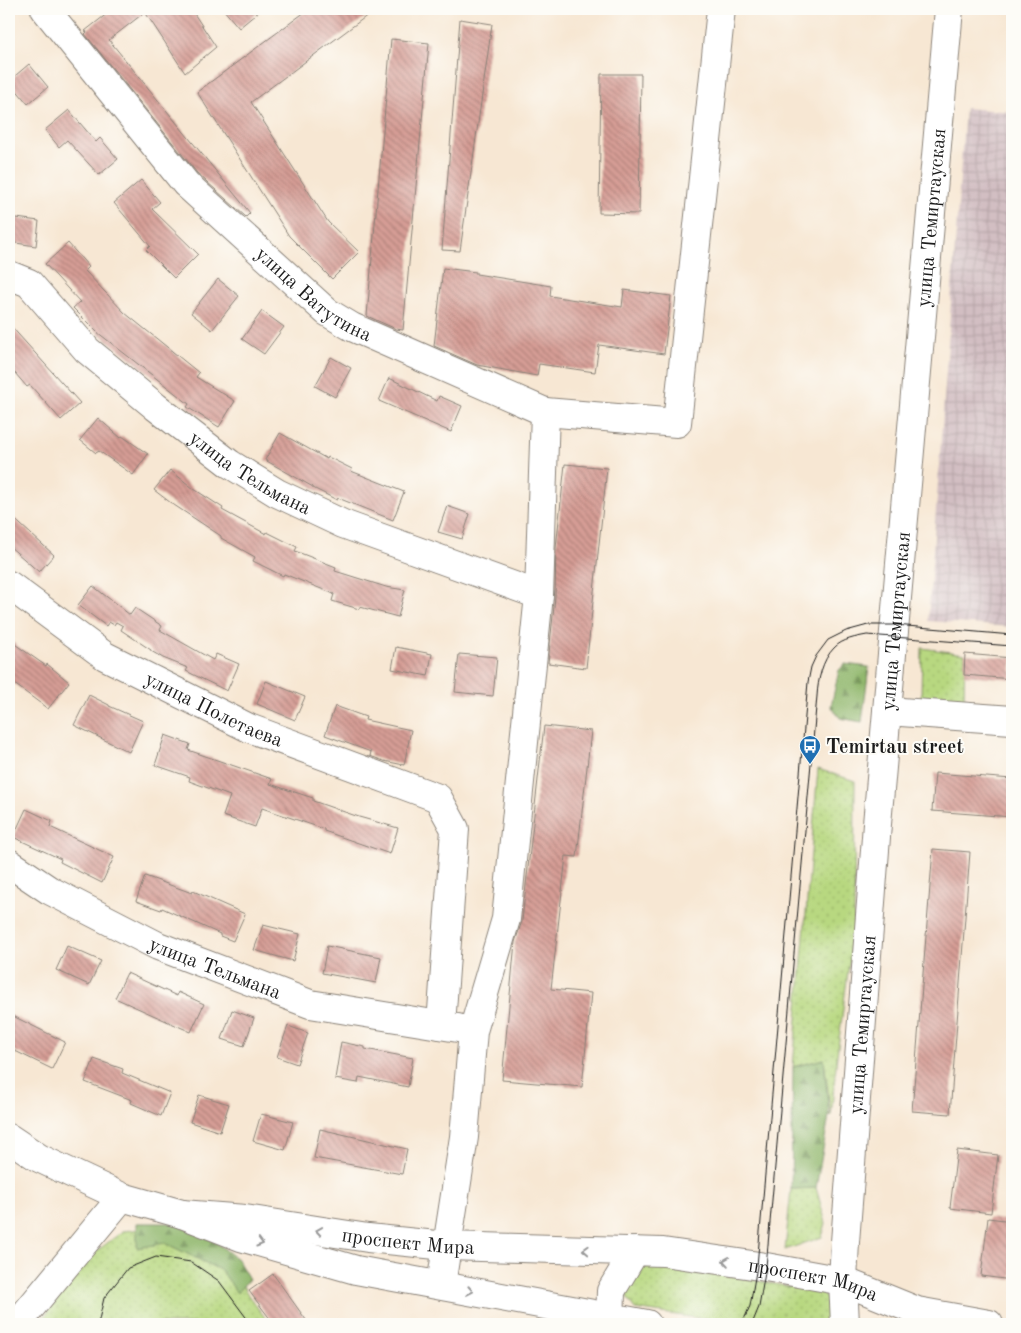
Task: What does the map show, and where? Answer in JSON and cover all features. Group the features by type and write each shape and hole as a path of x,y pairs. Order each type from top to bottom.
{"street":[{"name":"улица Ватутина","path":"45,9 186,184 327,312 360,331 545,412 678,423 721,9"},
{"name":"улица Темиртауская","path":"845,1324 843,1281 887,711 949,9"},
{"name":"улица Тельмана","path":"9,274 29,283 87,350 156,407 230,464 277,493 343,524 539,595"},
{"path":"441,1285 464,1137 472,1031 506,919 539,595 545,412"},
{"name":"улица Полетаева","path":"9,585 105,656 249,728 438,798 455,829 441,1025"},
{"path":"887,711 1012,720"},
{"name":"улица Тельмана","path":"9,863 49,890 158,946 310,1004 472,1031"},
{"name":"проспект Мира","path":"9,1138 39,1158 122,1197 182,1214 240,1237 356,1270 441,1285 610,1321 647,1324"},
{"path":"17,1324 122,1197"},
{"name":"проспект Мира","path":"182,1214 245,1220 368,1238 446,1246 663,1252 766,1267 843,1281 917,1311 989,1324"},
{"path":"610,1321 612,1291 635,1251"}],"shaded area":[{"path":"965,108 1012,112 1012,627 928,621"}],"green space":[{"path":"922,648 965,654 964,706 921,698"},
{"path":"845,664 869,667 862,722 840,718 831,706 839,670"},
{"path":"818,769 855,781 854,926 831,1117 824,1059 793,1067"},
{"path":"824,1059 829,1116 816,1188 791,1189 793,1067"},
{"path":"816,1188 826,1223 822,1237 785,1250 791,1189"},
{"path":"137,1223 174,1223 216,1242 237,1259 249,1279 237,1293 222,1271 165,1243 137,1248"},
{"path":"161,1227 228,1259 248,1295 270,1324 39,1324 89,1257 123,1231"},
{"path":"650,1263 670,1264 822,1293 832,1306 832,1323 739,1324 635,1309 627,1298 628,1285 635,1273"}],"building":[{"path":"113,9 191,9 216,47 185,73 145,12 109,40 250,213 246,217 197,173 85,34 87,32 85,31"},
{"path":"223,9 262,9 239,28"},
{"path":"309,9 376,9 251,102 328,222 359,252 332,279 289,236 197,92"},
{"path":"460,19 492,24 460,251 442,250"},
{"path":"391,39 429,43 403,330 396,329 367,316"},
{"path":"29,64 48,87 28,104 9,81"},
{"path":"601,74 641,74 639,214 599,213"},
{"path":"69,110 96,142 100,138 118,159 99,175 67,140 59,147 45,130"},
{"path":"141,180 160,202 152,209 198,254 174,278 146,250 150,246 114,203"},
{"path":"9,217 39,221 36,246 9,242"},
{"path":"68,243 89,267 85,271 125,313 199,373 196,377 235,401 219,427 187,407 189,404 97,332 73,308 80,302 45,264"},
{"path":"443,268 551,286 550,296 622,307 624,290 671,296 664,354 599,345 595,372 539,364 537,376 477,365 434,346"},
{"path":"218,279 239,296 212,330 191,313"},
{"path":"262,311 284,327 264,354 242,339"},
{"path":"9,324 80,403 61,420 30,385 27,387 9,366"},
{"path":"331,357 351,368 335,397 315,386"},
{"path":"389,378 437,401 439,396 462,406 451,432 379,401"},
{"path":"98,418 121,438 122,436 148,454 133,475 99,451 96,453 80,440"},
{"path":"280,433 327,459 328,457 352,469 351,471 404,492 393,520 338,498 337,500 265,460"},
{"path":"565,464 607,468 586,668 548,663 555,597 556,548"},
{"path":"170,470 223,508 222,510 266,534 267,532 297,547 295,551 336,567 335,571 386,587 405,590 398,617 332,601 334,594 284,574 283,576 253,561 255,557 221,538 221,536 154,490"},
{"path":"447,506 470,514 462,539 438,532"},
{"path":"9,514 54,555 39,572 9,546"},
{"path":"93,586 130,615 135,608 162,626 160,630 213,660 216,654 239,664 227,691 186,671 188,668 151,651 121,630 123,626 116,622 114,625 109,622 106,626 78,605"},
{"path":"9,640 46,666 47,664 69,682 48,709 9,680"},
{"path":"396,647 432,654 428,676 392,669"},
{"path":"459,654 497,657 493,696 455,692"},
{"path":"965,654 1012,658 1012,679 964,675"},
{"path":"266,681 305,697 295,720 257,704"},
{"path":"89,695 143,721 129,752 74,725"},
{"path":"335,706 366,717 365,720 411,730 404,765 370,756 371,752 325,735"},
{"path":"544,726 591,731 577,857 566,856 551,989 591,993 582,1087 502,1080 515,942 522,921"},
{"path":"165,735 190,744 188,750 272,779 270,784 313,798 313,801 359,817 398,828 390,854 262,808 255,827 223,816 230,796 189,781 190,777 155,765"},
{"path":"935,773 1012,779 1012,817 932,811"},
{"path":"26,809 52,821 50,827 114,857 102,883 60,862 61,859 13,837"},
{"path":"933,849 970,852 950,1114 912,1111"},
{"path":"145,876 192,893 193,891 245,914 233,941 162,908 161,910 136,901"},
{"path":"263,925 300,934 293,961 254,950"},
{"path":"67,946 101,961 89,985 56,970"},
{"path":"327,946 381,957 376,983 322,973"},
{"path":"127,973 177,996 178,992 204,1004 191,1032 115,998"},
{"path":"232,1010 254,1018 244,1046 222,1039"},
{"path":"9,1014 65,1042 52,1069 9,1048"},
{"path":"288,1026 308,1033 297,1064 277,1057"},
{"path":"341,1042 365,1047 365,1049 413,1058 408,1087 359,1077 358,1083 335,1079"},
{"path":"94,1059 123,1069 122,1073 170,1093 161,1116 131,1103 132,1100 85,1082"},
{"path":"199,1095 229,1104 220,1132 190,1122"},
{"path":"261,1114 293,1122 285,1150 253,1141"},
{"path":"320,1129 407,1149 402,1174 314,1158"},
{"path":"957,1150 998,1155 991,1213 950,1208"},
{"path":"988,1218 1012,1221 1012,1280 981,1276"},
{"path":"273,1274 309,1324 274,1324 249,1291"}],"tram line":[{"path":"742,1324 750,1306 757,1266 808,682 811,667 816,656 828,640 846,631 868,625 895,625 1012,635"},
{"path":"752,1324 759,1307 766,1267 818,690 826,658 841,642 867,635 1012,646"},
{"path":"98,1324 104,1298 128,1268 156,1257 191,1262 219,1281 251,1324"}],"place":[{"name":"Temirtau street","path":"810,765"}]}
